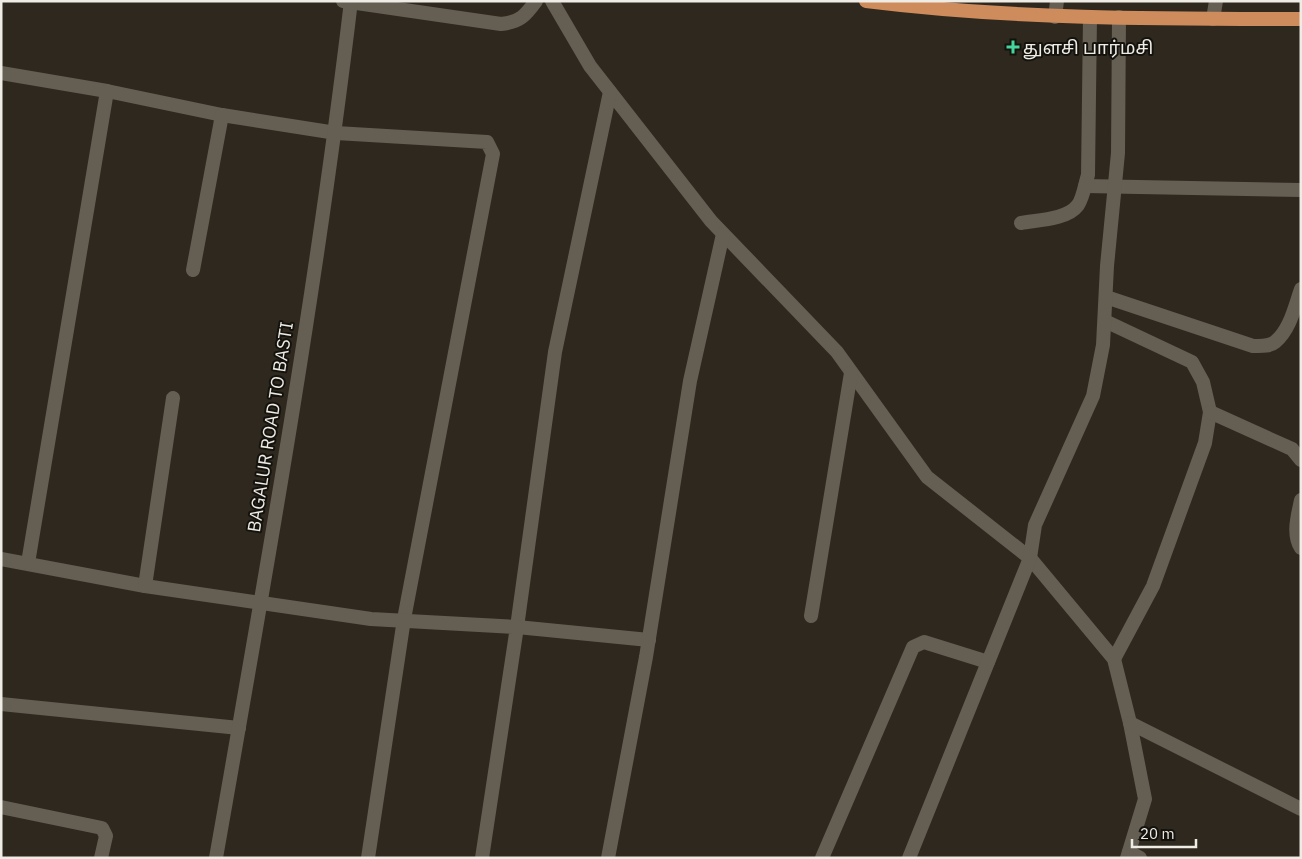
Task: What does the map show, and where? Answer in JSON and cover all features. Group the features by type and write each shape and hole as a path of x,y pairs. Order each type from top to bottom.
{"highway":[{"path":"866,1 1054,16 1301,19"}],"street":[{"path":"349,2 501,24 524,18 536,1"},
{"path":"552,1 590,66 610,92 723,234 837,352 927,477 1003,539 1030,558 1114,659 1130,723 1145,799 1132,856"},
{"path":"1054,16 1057,1"},
{"path":"1213,19 1216,1"},
{"name":"BAGALUR ROAD TO BASTI","path":"216,858 261,602 336,133 349,2"},
{"path":"1021,223 1061,216 1078,206 1085,186 1088,175 1090,17"},
{"path":"908,858 1030,558 1035,525 1094,396 1103,345 1118,153 1119,17"},
{"path":"1,73 107,91 222,115 336,133 487,142 493,154 404,619 368,858"},
{"path":"28,563 107,91"},
{"path":"482,858 517,627 555,352 610,92"},
{"path":"193,270 222,115"},
{"path":"1085,186 1115,185 1301,190"},
{"path":"608,858 649,640 690,381 723,234"},
{"path":"1106,297 1253,346 1265,346 1275,342 1291,320 1301,289"},
{"path":"1104,321 1192,362 1203,382 1210,412 1205,443 1153,586 1114,659"},
{"path":"811,616 852,373"},
{"path":"145,586 173,398"},
{"path":"1210,412 1292,449 1301,460"},
{"path":"1301,500 1297,526 1297,542 1301,548"},
{"path":"1,559 145,586 371,619 404,619 517,627 649,640"},
{"path":"822,858 913,647 924,642 988,662"},
{"path":"1,704 239,728"},
{"path":"1130,723 1301,809"},
{"path":"1,807 102,828 106,836 101,858"}],"place":[{"name":"துளசி பார்மசி","path":"1013,47"}]}
